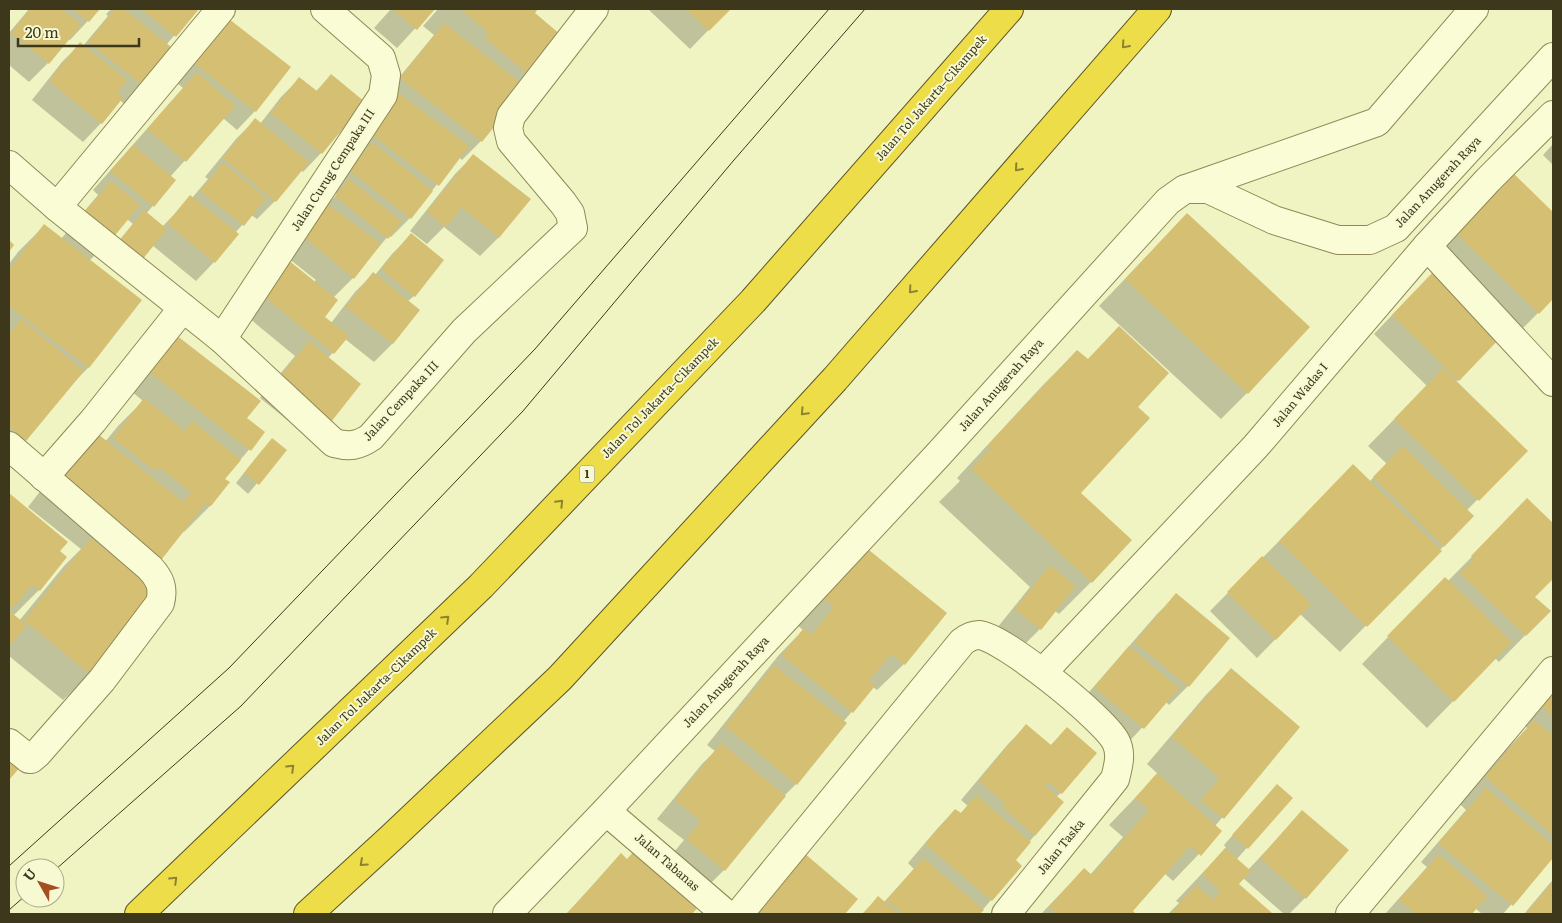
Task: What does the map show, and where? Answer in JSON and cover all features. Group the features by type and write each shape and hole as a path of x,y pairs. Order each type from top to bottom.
{"highway":[{"name":"Jalan Tol Jakarta–Cikampek","path":"139,914 488,578 753,300 1009,9"},
{"path":"308,914 560,678 835,378 1157,9"}],"street":[{"path":"57,207 221,9"},
{"name":"Jalan Curug Cempaka III","path":"222,339 383,95 386,75 381,58 325,9"},
{"name":"Jalan Cempaka III","path":"9,165 57,207 222,339 334,443 354,446 363,443 371,436 464,330 574,228 570,213 511,141 508,128 511,116 594,9"},
{"path":"1185,189 1377,122 1474,9"},
{"name":"Jalan Anugerah Raya","path":"507,914 606,811 937,456 1168,201 1185,189 1208,189 1274,220 1338,240 1370,240 1396,228 1553,58"},
{"name":"Jalan Wadas I","path":"1043,672 1256,446 1427,246 1488,180 1553,115"},
{"path":"1427,246 1553,382"},
{"path":"44,477 93,421 183,308"},
{"path":"9,446 150,568 159,578 163,593 160,603 102,680 37,754 31,759 28,758 9,743"},
{"path":"739,914 962,642 978,635 986,637 1043,672"},
{"path":"1350,914 1553,671"},
{"name":"Jalan Taska","path":"1006,914 1115,779 1120,759 1116,742 1103,725 1043,672"},
{"name":"Jalan Tabanas","path":"606,811 726,914"}],"building":[{"path":"30,9 62,9 81,25 49,64 11,33"},
{"path":"72,9 100,9 89,22"},
{"path":"115,9 124,9 176,51 146,88 88,42"},
{"path":"141,9 199,9 176,37"},
{"path":"392,9 435,9 417,30"},
{"path":"460,9 538,9 535,13 567,40 534,79 485,38 489,33"},
{"path":"686,9 731,9 709,31"},
{"path":"229,19 291,67 256,112 194,63"},
{"path":"444,23 526,87 482,142 400,78"},
{"path":"80,42 127,80 117,93 123,98 102,124 49,81"},
{"path":"197,72 235,106 186,162 147,129"},
{"path":"331,74 365,102 322,154 271,113 299,77 317,91"},
{"path":"397,92 469,146 439,186 367,131"},
{"path":"255,118 309,162 276,202 223,158"},
{"path":"372,142 433,191 411,219 350,171"},
{"path":"133,145 176,180 154,207 110,171"},
{"path":"473,154 531,199 499,238 462,207 446,227 427,212"},
{"path":"223,163 266,198 244,226 200,191"},
{"path":"1511,171 1553,212 1553,299 1539,314 1454,231"},
{"path":"349,179 402,222 388,239 335,196"},
{"path":"111,181 140,205 107,245 78,220"},
{"path":"190,195 239,234 215,263 167,223"},
{"path":"326,203 381,244 354,279 301,234"},
{"path":"144,210 167,229 138,265 115,246"},
{"path":"1187,213 1310,327 1248,394 1125,279"},
{"path":"44,224 142,300 89,368 9,306 9,270"},
{"path":"411,233 444,260 415,297 381,269"},
{"path":"9,240 14,245 9,252"},
{"path":"283,256 338,300 325,317 349,336 334,354 255,289"},
{"path":"1434,271 1502,336 1459,381 1392,315"},
{"path":"373,272 420,310 393,344 346,307"},
{"path":"21,319 84,371 26,441 9,427 9,334"},
{"path":"1119,326 1169,373 1138,407 1150,418 1081,493 1132,540 1092,583 971,469 991,448 988,445 1077,350 1088,359"},
{"path":"176,335 261,401 247,418 265,432 251,451 148,371"},
{"path":"309,341 361,384 331,422 278,379"},
{"path":"1443,368 1528,451 1479,501 1394,419"},
{"path":"144,398 185,431 192,421 241,460 225,479 230,482 211,506 206,503 158,564 53,480 93,430 183,502 191,492 159,467 155,471 113,438"},
{"path":"272,438 287,450 259,485 244,473"},
{"path":"1403,446 1474,516 1444,547 1373,477"},
{"path":"1353,464 1442,551 1367,627 1279,541"},
{"path":"9,493 68,542 60,551 67,557 40,591 32,585 13,608 9,604"},
{"path":"1527,498 1553,523 1553,579 1535,597 1551,611 1526,636 1460,573 1474,559 1471,556"},
{"path":"91,538 157,592 91,675 24,620"},
{"path":"859,542 947,613 905,665 891,654 869,681 875,686 853,713 782,655 804,628 812,634 834,607 817,594"},
{"path":"1262,556 1311,604 1276,640 1227,592"},
{"path":"1050,565 1076,586 1041,630 1015,609"},
{"path":"1445,577 1512,642 1454,702 1387,636"},
{"path":"1176,593 1230,638 1189,687 1135,642"},
{"path":"9,611 27,625 9,647"},
{"path":"1129,646 1179,688 1144,729 1094,687"},
{"path":"774,665 847,723 797,785 725,726"},
{"path":"1231,668 1300,727 1224,819 1201,800 1220,778 1172,737"},
{"path":"1553,690 1553,717 1541,705"},
{"path":"1534,720 1553,736 1553,835 1485,777"},
{"path":"1026,724 1051,745 1067,727 1097,753 1062,794 1049,782 1045,786 1064,802 1035,836 1002,807 1006,804 979,781"},
{"path":"721,743 786,796 725,871 686,839 701,821 675,800"},
{"path":"9,753 22,765 9,780"},
{"path":"1157,773 1222,831 1201,856 1190,846 1133,911 1136,914 1057,914 1049,907 1084,868 1092,875 1149,810 1135,798"},
{"path":"1277,784 1293,798 1248,849 1232,835"},
{"path":"1486,788 1553,845 1553,858 1513,906 1438,843"},
{"path":"976,795 1031,842 1016,860 1022,866 992,901 925,844 955,809 961,813"},
{"path":"1302,810 1349,850 1306,899 1260,858"},
{"path":"797,847 858,899 845,914 766,914 750,901"},
{"path":"1225,848 1251,871 1239,884 1273,914 1170,914 1196,885 1213,900 1221,891 1202,874"},
{"path":"635,850 699,906 692,914 567,914 621,853 627,859"},
{"path":"1439,854 1487,896 1472,914 1416,914 1399,900"},
{"path":"923,858 984,910 980,914 904,914 887,900"},
{"path":"1553,881 1553,914 1530,914 1527,912"},
{"path":"878,896 899,914 863,914"}],"tram line":[{"path":"9,866 229,668 535,349 829,9"},
{"path":"65,861 241,706 523,411 734,160 865,9"},
{"path":"9,910 15,905"}]}
